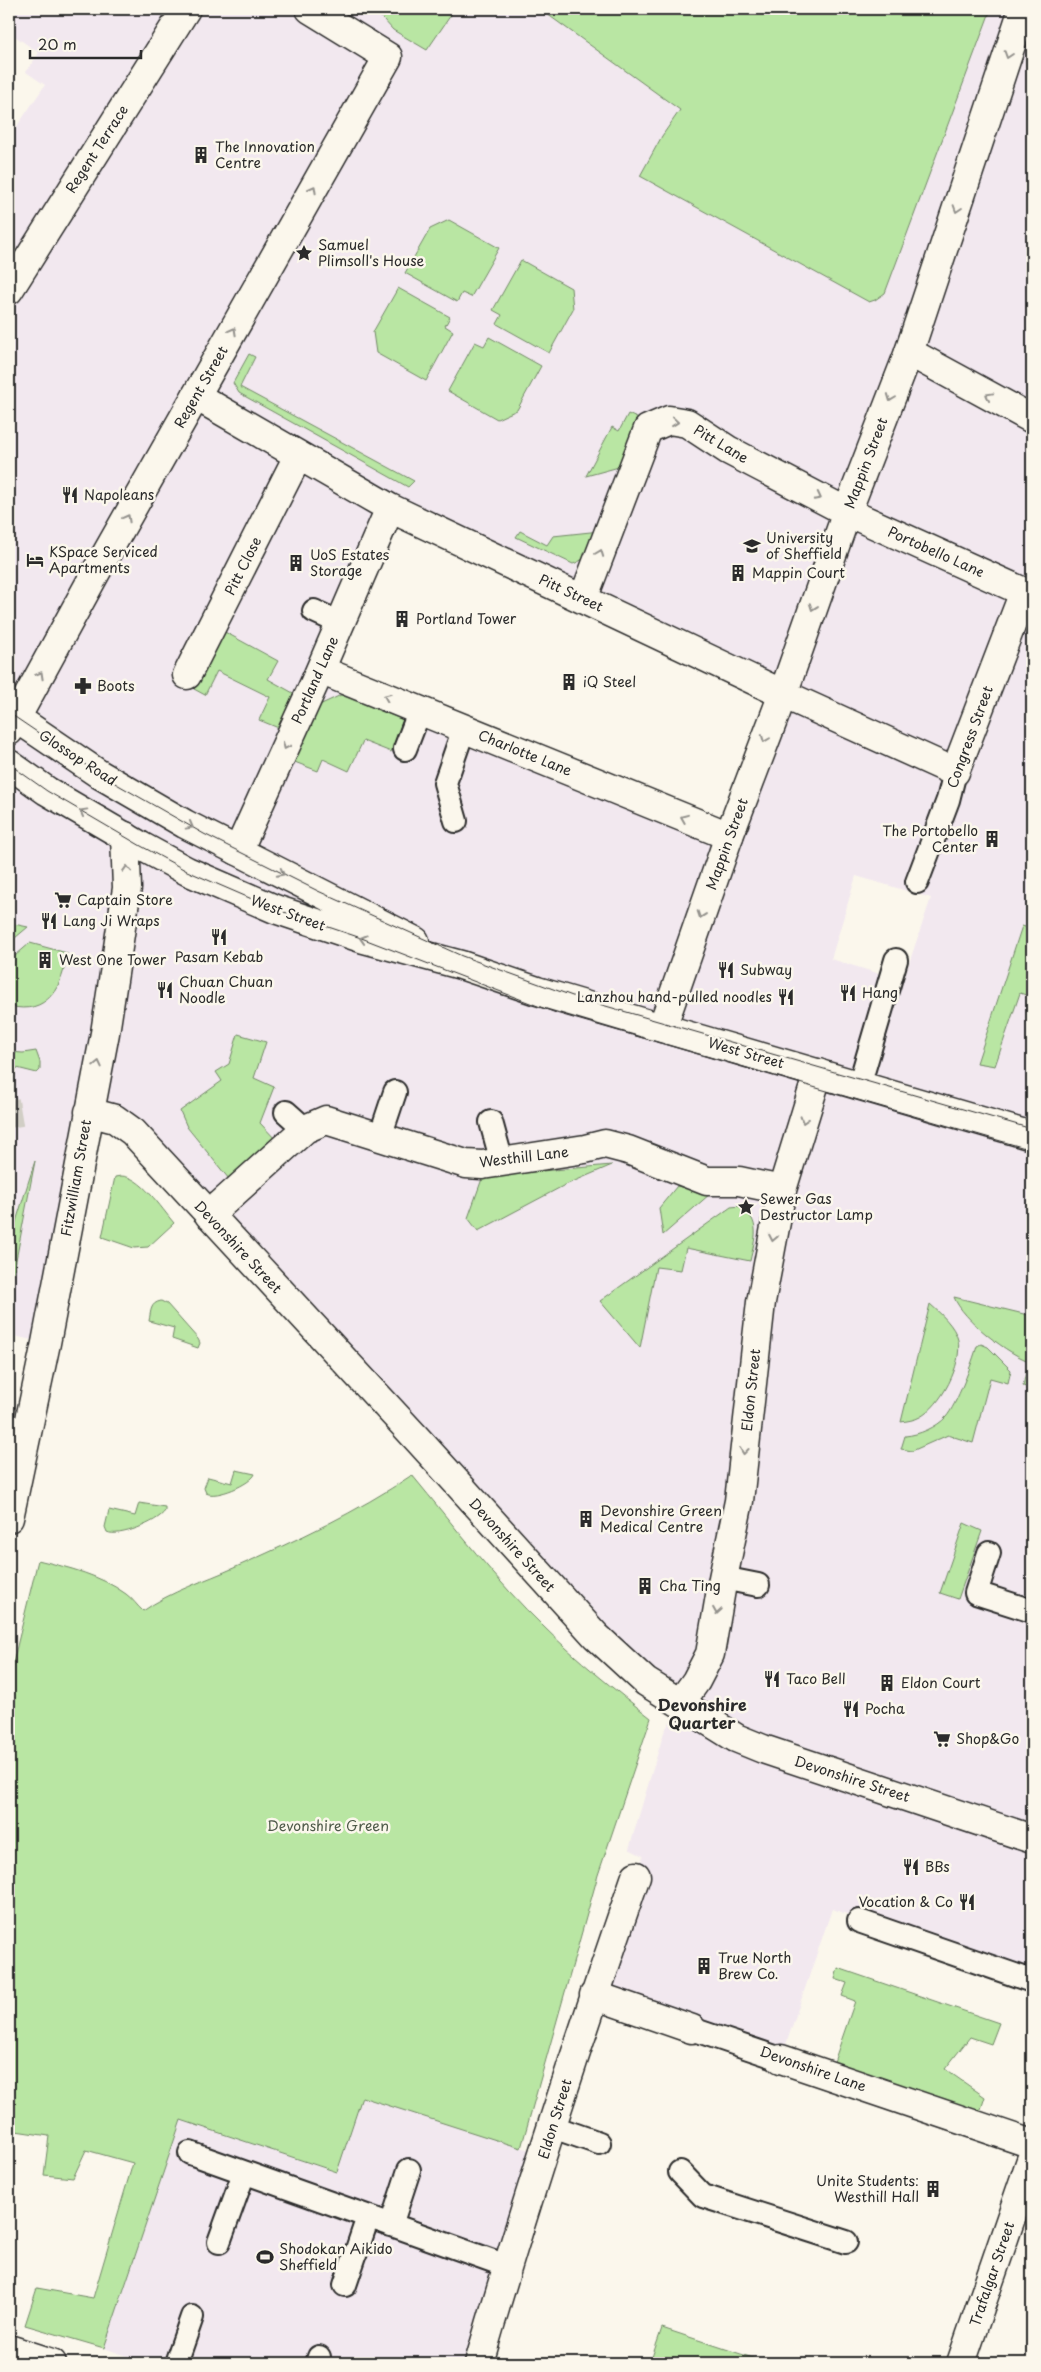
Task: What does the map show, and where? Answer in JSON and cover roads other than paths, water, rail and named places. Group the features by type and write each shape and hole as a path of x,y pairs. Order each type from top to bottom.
{"street":[{"name":"Regent Terrace","path":"9,290 186,9"},
{"name":"Regent Street","path":"11,721 388,57 310,9"},
{"name":"Mappin Street","path":"662,1028 729,836 783,694 847,512 909,352 1023,9"},
{"path":"909,352 1032,419"},
{"name":"Pitt Street","path":"196,396 390,508 783,694 955,772"},
{"name":"Pitt Lane","path":"583,599 648,429 669,420 687,423 728,450 847,512"},
{"name":"Pitt Close","path":"187,675 298,456"},
{"name":"Portland Lane","path":"238,851 320,670 390,508"},
{"name":"Portobello Lane","path":"847,512 1024,592"},
{"name":"Congress Street","path":"955,772 1024,592"},
{"name":"Charlotte Lane","path":"320,670 729,836"},
{"name":"Glossop Road","path":"11,721 148,801"},
{"path":"9,764 47,791 125,836"},
{"name":"West Street","path":"148,801 185,824 461,965"},
{"name":"West Street","path":"125,836 188,871 252,900 364,939 461,965 537,991 1032,1136"},
{"name":"Fitzwilliam Street","path":"9,1518 46,1343 105,1033 127,888 125,836"},
{"name":"Eldon Street","path":"681,1702 696,1681 710,1654 739,1501 761,1302 782,1190 818,1073"},
{"name":"Devonshire Street","path":"89,1112 115,1119 133,1132 420,1442 596,1636 641,1678 736,1738 762,1749 1032,1839"},
{"name":"Westhill Lane","path":"208,1215 295,1120 326,1120 466,1164 482,1165 586,1149 605,1144 628,1150 707,1181 739,1181 782,1190"},
{"name":"Eldon Street","path":"480,2363 507,2266 594,1995 636,1876"},
{"name":"Devonshire Lane","path":"594,1995 692,2028"},
{"name":"Devonshire Lane","path":"781,2058 812,2062 1032,2144"},
{"name":"Trafalgar Street","path":"961,2363 1032,2157"},
{"path":"9,2349 52,2363"}],"lane":[{"path":"314,611 340,623"},
{"path":"405,749 420,710"},
{"path":"456,821 445,783 464,728"},
{"name":"Congress Street","path":"917,882 948,800 955,772"},
{"path":"859,1086 896,960"},
{"path":"380,1137 395,1092"},
{"path":"491,1122 502,1162"},
{"path":"989,1553 976,1592 1032,1611"},
{"path":"723,1578 758,1584"},
{"path":"859,1921 1032,1981"},
{"name":"Devonshire Lane","path":"692,2028 781,2058"},
{"path":"552,2127 600,2144"},
{"path":"190,2153 507,2266"},
{"path":"391,2226 409,2170"},
{"path":"219,2242 244,2172"},
{"path":"680,2172 703,2196 846,2242"},
{"path":"345,2285 368,2217"},
{"path":"176,2363 192,2317"}],"tunnel":[{"path":"9,1114 21,1112"}],"tram line":[{"path":"9,713 99,774 204,834 318,891 462,956 578,998 1032,1129"},
{"path":"9,764 47,791 141,846 187,871 275,909 364,939 556,1013 1032,1150"}],"place":[{"name":"The Innovation Centre","path":"201,155"},
{"name":"Samuel Plimsoll's House","path":"304,253"},
{"name":"Napoleans","path":"70,495"},
{"name":"University of Sheffield","path":"752,546"},
{"name":"KSpace Serviced Apartments","path":"35,560"},
{"name":"UoS Estates Storage","path":"296,563"},
{"name":"Mappin Court","path":"738,573"},
{"name":"Portland Tower","path":"402,619"},
{"name":"iQ Steel","path":"569,682"},
{"name":"Boots","path":"83,686"},
{"name":"The Portobello Center","path":"992,839"},
{"name":"Captain Store","path":"63,900"},
{"name":"Lang Ji Wraps","path":"49,921"},
{"name":"Pasam Kebab","path":"219,937"},
{"name":"West One Tower","path":"45,960"},
{"name":"Subway","path":"726,970"},
{"name":"Chuan Chuan Noodle","path":"165,990"},
{"name":"Hang","path":"848,993"},
{"name":"Lanzhou hand-pulled noodles","path":"786,997"},
{"name":"Sewer Gas Destructor Lamp","path":"746,1207"},
{"name":"Devonshire Green Medical Centre","path":"586,1519"},
{"name":"Cha Ting","path":"645,1586"},
{"name":"Taco Bell","path":"772,1679"},
{"name":"Eldon Court","path":"887,1683"},
{"name":"Pocha","path":"851,1709"},
{"name":"Shop&Go","path":"942,1739"},
{"name":"BBs","path":"911,1867"},
{"name":"Vocation & Co","path":"967,1902"},
{"name":"True North Brew Co.","path":"704,1966"},
{"name":"Unite Students: Westhill Hall","path":"933,2189"},
{"name":"Shodokan Aikido Sheffield","path":"265,2257"}],"district":[{"name":"Devonshire Quarter","path":"702,1714"}],"park label":[{"name":"Devonshire Green","path":"328,1826"}]}
